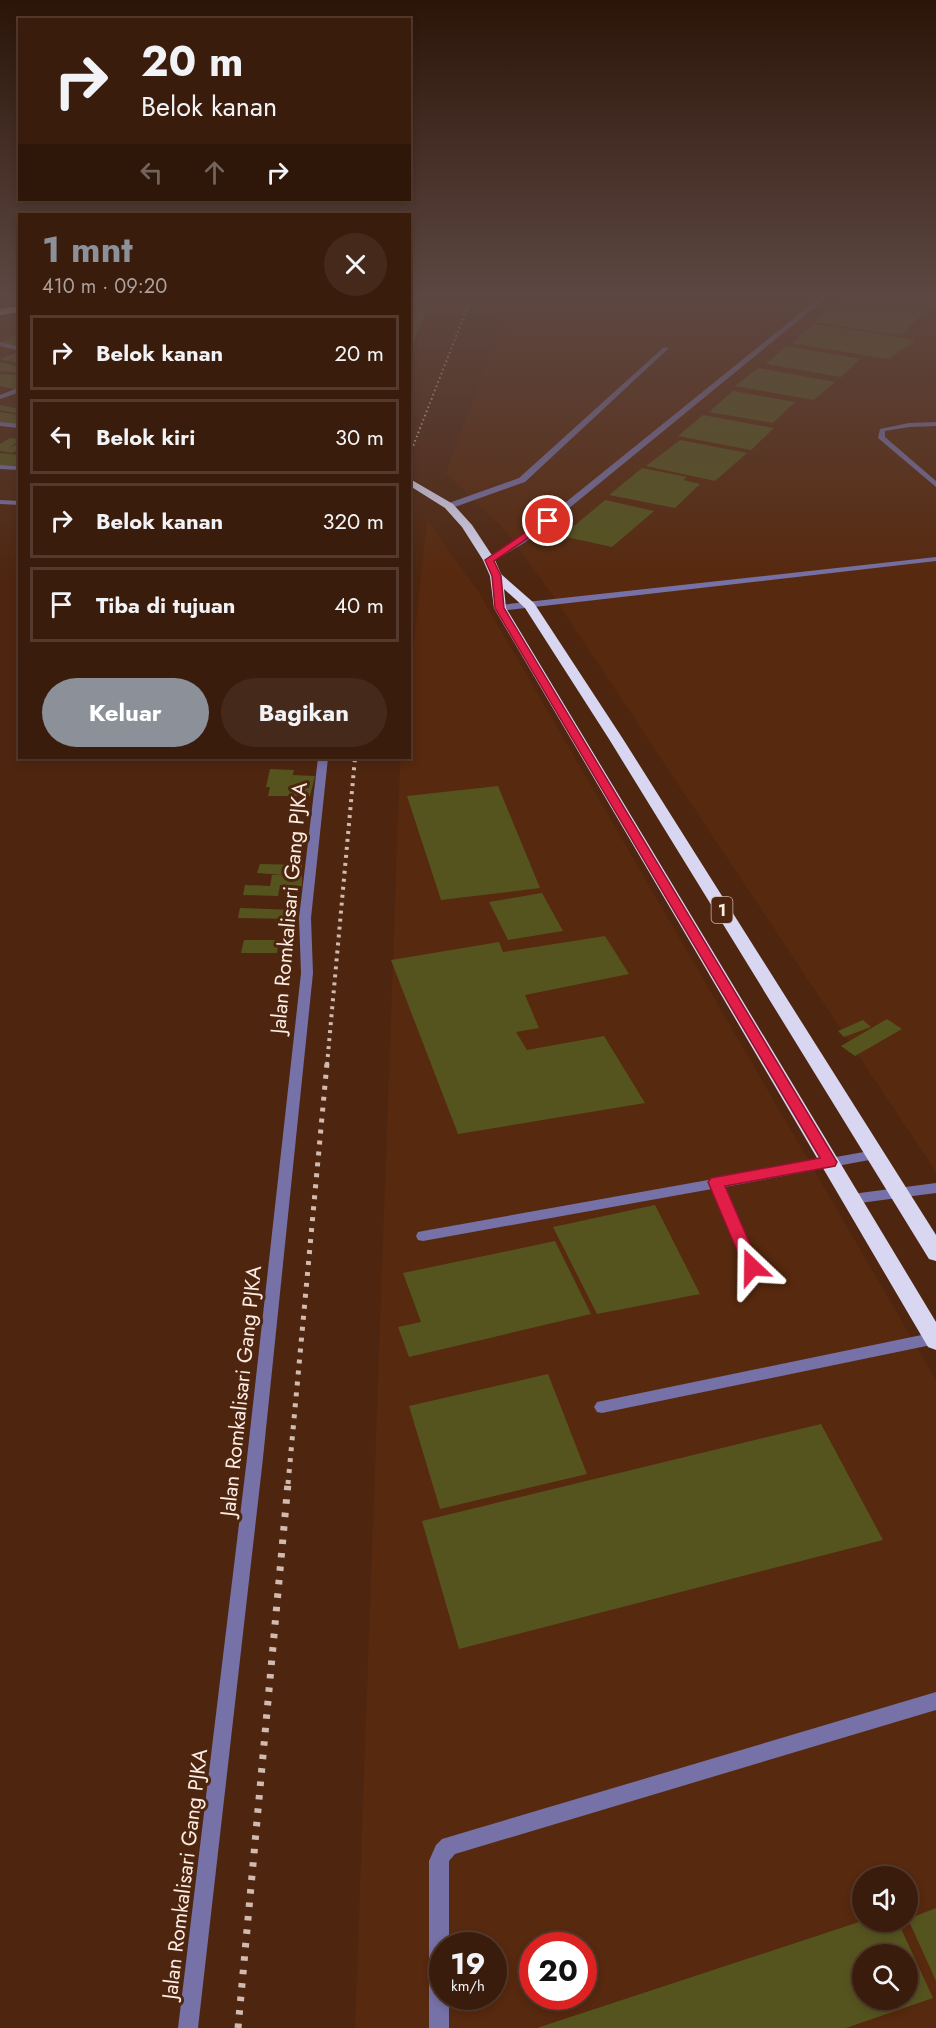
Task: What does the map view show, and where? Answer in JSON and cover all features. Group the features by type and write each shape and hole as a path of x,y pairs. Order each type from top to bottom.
{"highway":[{"name":"1","path":"411,483 449,506 466,525 493,568 530,606 616,739 936,1253"},
{"name":"1","path":"493,568 500,608 936,1339"}],"street":[{"path":"449,506 522,480 617,393"},
{"path":"493,568 706,393"},
{"path":"0,424 18,426"},
{"path":"936,424 897,426 882,430 881,438 936,485"},
{"path":"0,467 18,468"},
{"path":"0,502 18,503"},
{"path":"500,608 936,559"},
{"name":"Jalan Romkalisari Gang PJKA","path":"188,2028 255,1458 307,973 305,918 322,759"},
{"path":"423,1236 875,1155"},
{"path":"716,1182 752,1267"},
{"path":"852,1199 936,1188"},
{"path":"602,1407 936,1339"},
{"path":"439,2028 439,1861 442,1852 449,1846 936,1701"}],"shaded area":[{"path":"475,393 936,393 936,1172 555,599 506,531 446,473"},
{"path":"427,520 478,591 936,1380 936,2028 355,2028 400,764 401,759 411,759 411,669"}],"building":[{"path":"731,393 795,402 773,423 709,412"},
{"path":"772,393 823,393 814,400"},
{"path":"0,405 18,409 18,414 0,410"},
{"path":"0,412 18,415 18,424 0,422"},
{"path":"703,415 774,428 751,450 678,436"},
{"path":"10,438 18,439 10,448 18,443 18,450 12,453 0,451 0,444"},
{"path":"680,440 747,453 715,481 646,466"},
{"path":"0,453 18,455 18,465 0,465"},
{"path":"642,468 687,477 683,480 700,484 675,508 609,495"},
{"path":"605,500 654,511 612,547 562,536"},
{"path":"270,769 294,770 291,782 293,775 315,776 310,796 268,796 270,787 266,787"},
{"path":"498,786 540,888 441,900 407,796"},
{"path":"260,864 302,865 302,886 280,885 278,896 243,895 245,885 270,886 272,875 284,875 257,873"},
{"path":"542,893 563,931 508,940 489,902"},
{"path":"240,908 294,910 292,919 238,918"},
{"path":"605,936 629,974 525,995 539,1028 516,1032 527,1050 604,1036 645,1103 458,1134 391,960 499,942 503,952"},
{"path":"244,940 279,940 277,953 241,953"},
{"path":"887,1019 902,1029 855,1056 841,1046"},
{"path":"863,1020 871,1027 844,1037 838,1031"},
{"path":"655,1205 700,1294 597,1314 553,1227"},
{"path":"555,1241 591,1314 409,1357 398,1327 421,1322 403,1273"},
{"path":"548,1374 587,1474 440,1509 409,1406"},
{"path":"821,1424 883,1540 459,1649 422,1521"},
{"path":"936,1908 936,1981 914,1932 918,1932 918,1915"},
{"path":"852,1924 852,1932 903,1932 908,1944 852,1944 852,2010 898,2010 846,2028 537,2028"},
{"path":"918,1965 933,1998 918,2003"}],"railway":[{"path":"411,451 434,393"},
{"path":"327,1065 355,759"},
{"path":"288,1484 327,1063"},
{"path":"238,2028 288,1483"}],"route":[{"path":"548,521 489,560 496,576 500,608 830,1162 716,1182 752,1267"}]}
